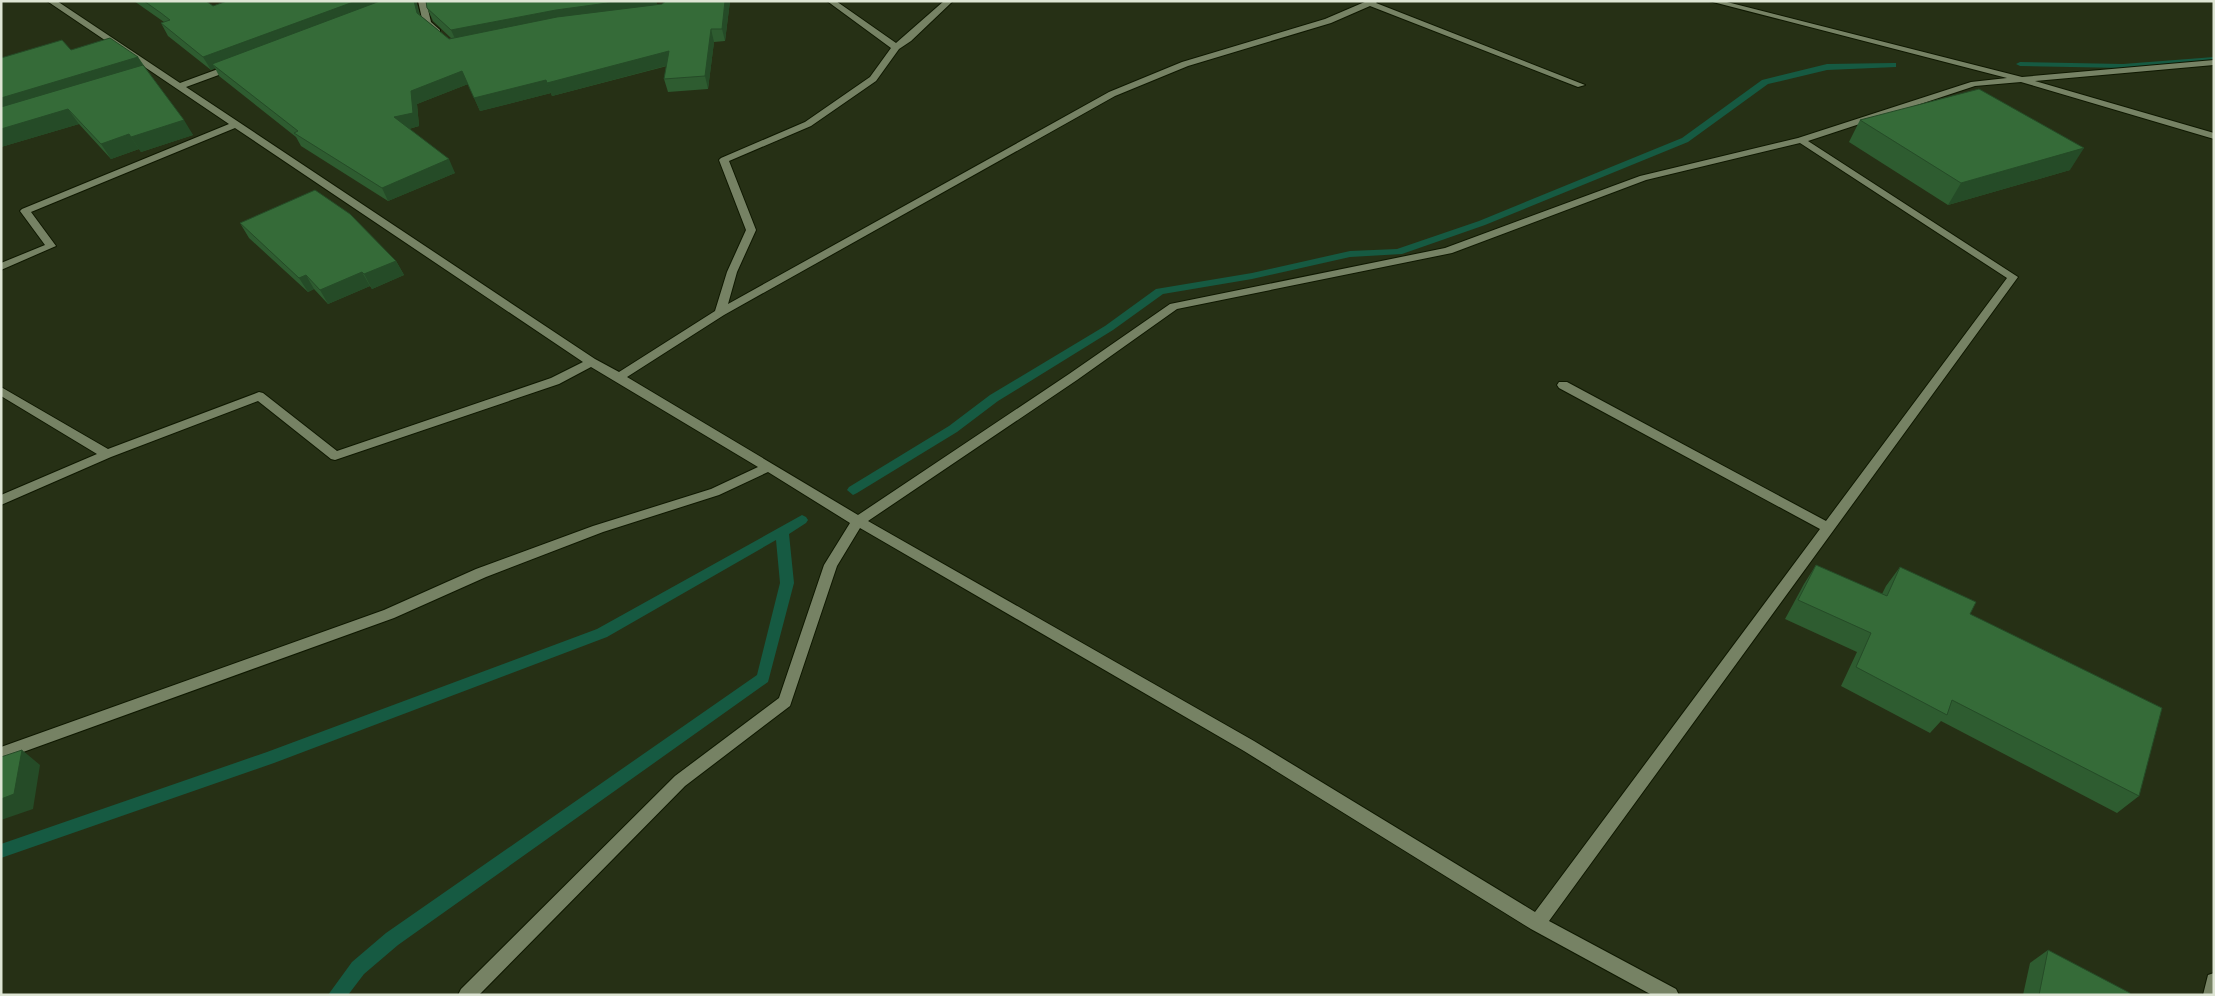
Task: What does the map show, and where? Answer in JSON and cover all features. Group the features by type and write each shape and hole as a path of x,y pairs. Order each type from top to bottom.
{"street":[{"path":"51,1 152,74 178,87 590,362 619,377 858,522 1249,746 1538,923 1670,995"},
{"path":"422,1 427,22 440,35"},
{"path":"831,1 896,47"},
{"path":"720,313 732,272 751,230 724,160 808,124 873,79 896,47 908,39 948,1"},
{"path":"1713,1 2019,80 2214,136"},
{"path":"619,377 720,313 1112,94 1185,64 1328,21 1372,2 1581,85"},
{"path":"467,995 680,781 785,702 831,565 858,522 1073,377 1174,306 1448,251 1643,178 1801,140 1974,84 2214,62"},
{"path":"178,87 243,63"},
{"path":"1,267 51,246 25,211 235,126"},
{"path":"1538,923 2013,277 1801,140"},
{"path":"1,500 107,454 259,396 335,456 555,381 590,362"},
{"path":"1563,385 1829,528"},
{"path":"1,391 107,454"},
{"path":"1,754 389,614 481,573 589,533 716,492 768,467"},
{"path":"2212,995 2214,981"}],"building":[{"path":"144,1 206,1 213,6 227,1 356,1 203,57 161,23 170,20"},
{"path":"380,1 414,1 417,13 449,39 557,17 662,4 666,1 725,1 722,29 711,29 705,76 664,79 669,51 547,83 546,80 474,98 462,71 411,91 413,113 394,117 449,159 382,188 294,133 298,131 212,64"},
{"path":"426,1 622,1 556,10 451,30 427,8"},
{"path":"110,38 138,57 1,98 1,58 62,40 71,50"},
{"path":"143,65 184,120 131,137 129,134 101,144 68,109 1,129 1,107"},
{"path":"1979,89 2084,148 1961,183 1860,120"},
{"path":"315,190 350,214 396,261 364,274 362,272 320,290 306,275 299,278 240,223"},
{"path":"1816,565 1887,596 1900,567 1976,602 1970,614 2162,708 2139,796 1952,700 1947,715 1856,667 1871,633 1798,600"},
{"path":"22,750 14,794 1,799 1,757"},
{"path":"2048,950 2130,993 2130,995 2039,995"}],"waterway":[{"path":"2020,64 2123,66 2214,59"},
{"path":"853,490 953,429 994,398 1109,328 1160,291 1252,276 1350,254 1398,252 1482,223 1685,140 1765,82 1827,67 1893,65"},
{"path":"1,851 269,758 602,633 802,520"},
{"path":"337,995 358,968 392,939 763,678 787,583 782,532"}]}
